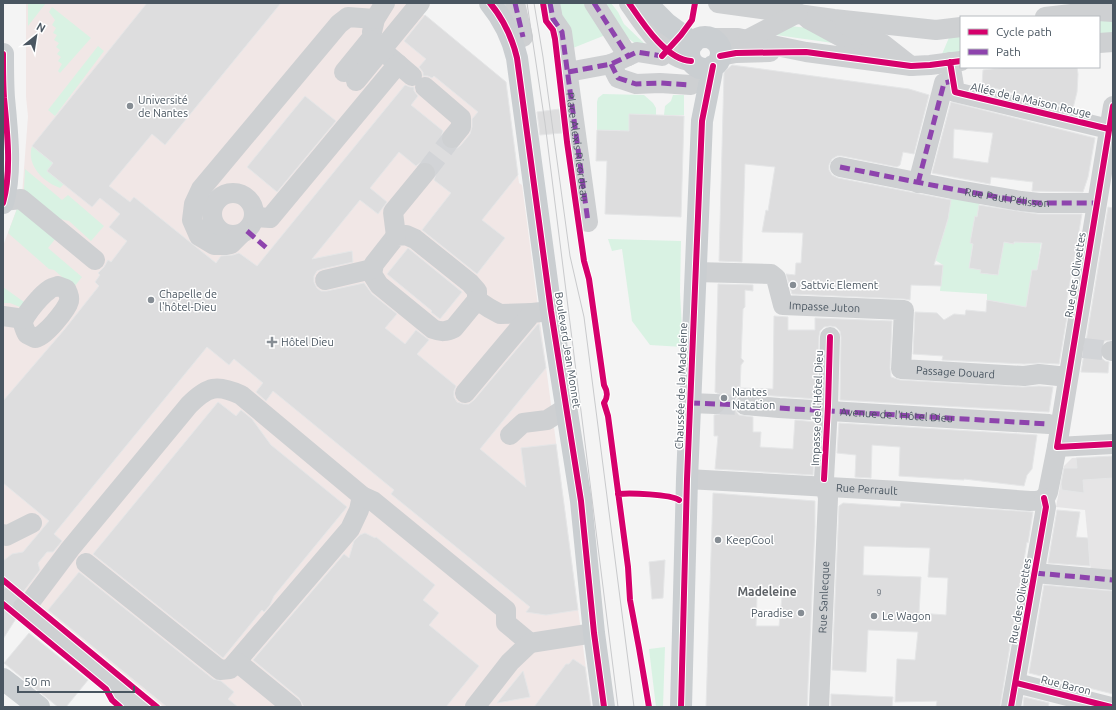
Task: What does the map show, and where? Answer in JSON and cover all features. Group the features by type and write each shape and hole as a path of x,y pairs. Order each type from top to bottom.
{"main road":[{"name":"Boulevard Jean Monnet","path":"490,3 504,22 513,41 517,58 542,312 566,408 580,501 594,633 604,707"},
{"path":"646,3 702,59"},
{"path":"3,54 4,99 8,139 7,184 3,202"},
{"name":"Chaussée de la Madeleine","path":"681,707 687,479 702,121 702,59"},
{"path":"3,678 39,707"}],"street":[{"path":"350,77 376,45 420,3"},
{"path":"515,3 523,37"},
{"name":"Place Alexis Ricordeau","path":"550,3 552,19 562,32 588,222"},
{"path":"594,3 620,60 618,78 636,84 660,83 702,59 723,37 748,40 806,52 911,66 930,65 955,68 944,83 918,183"},
{"path":"629,3 663,47 680,59 702,59 736,53 806,52"},
{"path":"718,3 936,30 960,27"},
{"path":"240,234 231,244 226,245 214,245 199,236 192,220 194,204 201,188 339,24 348,17 380,11 376,45"},
{"path":"1054,16 1098,11 1113,12"},
{"path":"748,40 798,13"},
{"path":"798,13 843,38 876,61"},
{"path":"834,18 883,44 911,66"},
{"path":"1100,44 1113,42"},
{"path":"376,45 461,118 461,128 452,138"},
{"path":"568,72 620,60 637,52 662,56"},
{"name":"Allée de la Maison Rouge","path":"955,68 955,92 1111,129"},
{"path":"255,217 270,218 412,76"},
{"name":"Rue des Olivettes","path":"1012,707 1046,508 1044,498 1048,492 1057,447 1068,377 1078,347 1096,203 1111,129 1113,106"},
{"name":"Rue Paul Pélisson","path":"840,167 918,183 1021,201 1039,203 1096,203"},
{"path":"396,236 406,235 415,239 477,290 477,300 454,328 444,332 433,329 378,285 372,274 374,264 396,236 393,212 425,173"},
{"path":"227,193 239,193 246,196 252,203 255,217 252,226 247,231 231,236 216,227 213,220 212,210 215,203 227,193"},
{"path":"3,202 21,199 95,260"},
{"path":"326,280 372,269"},
{"name":"Impasse Juton","path":"695,272 771,274 776,278 783,305 904,310"},
{"path":"477,300 500,314 542,312"},
{"name":"Passage Douard","path":"904,310 901,369 1024,376 1039,374 1068,377"},
{"path":"465,393 542,312"},
{"path":"3,316 24,319"},
{"name":"Impasse de l'Hôtel Dieu","path":"825,483 830,337"},
{"path":"141,707 24,608 77,555 189,405 201,394 214,388 228,389 241,395 362,496 374,502 506,610 506,623 530,643"},
{"path":"690,403 715,404"},
{"name":"Avenue de l'Hôtel Dieu","path":"745,405 1049,424"},
{"path":"510,435 523,423 547,420 566,408"},
{"path":"1057,447 1113,444"},
{"name":"Rue Perrault","path":"687,479 825,483 1030,502 1038,501 1044,498"},
{"name":"Rue Sanlecque","path":"819,707 828,498 825,483"},
{"path":"77,555 220,670 230,669 350,529 359,510 362,496"},
{"path":"3,534 6,536 32,523"},
{"path":"1035,574 1113,580"},
{"path":"475,707 510,662 530,643 594,633"},
{"path":"237,662 292,707"},
{"name":"Rue Baron","path":"1016,683 1111,707"}],"shaded area":[{"name":"Hôtel Dieu","path":"26,3 409,3 506,82 519,183 522,185 591,707 164,707 3,575 3,246 22,195 28,116 26,97"},
{"path":"1113,456 1113,574 1091,572 1085,510 1056,507 1064,466 1072,458"}],"green space":[{"path":"28,3 46,3 28,26"},
{"path":"557,3 589,3 608,34 573,48"},
{"path":"598,3 611,3 618,12 624,24 647,46 641,48 615,28"},
{"path":"52,7 91,38 60,73 58,71 62,64 58,61 61,57 57,54 60,50 56,47 59,43 54,40 57,35 53,33 56,28 52,25 55,20 49,12"},
{"path":"1100,17 1113,17 1113,33 1100,35"},
{"path":"790,26 817,29 840,44 769,34"},
{"path":"960,32 960,52 942,54 951,33"},
{"path":"98,46 104,51 55,116 48,110"},
{"path":"603,94 644,95 656,108 656,115 629,114 629,136 620,136 620,130 597,130 597,102 598,98"},
{"path":"673,95 684,95 684,115 664,115 665,106 671,101"},
{"path":"32,146 53,163 47,171 64,184 60,188 48,182 37,172 31,160"},
{"path":"25,169 62,200 68,195 104,226 91,241 69,221 55,218 25,194"},
{"path":"951,194 980,201 977,217 975,216 970,243 973,244 969,267 981,270 980,273 998,275 1003,242 1014,244 1015,240 1019,242 1041,243 1037,270 1032,270 1026,307 987,300 987,294 940,291 943,265 935,260 947,222"},
{"path":"18,206 56,238 48,248 82,277 74,287 54,270 49,269 8,233"},
{"path":"608,239 681,241 680,292 683,347 650,345 632,321 622,249 612,251"},
{"path":"3,287 24,302 20,307 10,303 3,303"},
{"path":"665,647 663,707 656,707 649,649"}],"building":[{"path":"147,3 281,3 165,145 152,134 109,186 130,202 134,197 216,263 221,256 239,253 257,266 405,85 414,87 414,91 418,96 411,105 443,131 441,142 444,147 456,149 461,145 470,134 472,119 478,112 434,76 432,78 423,76 423,72 419,67 426,59 404,41 425,15 506,82 518,175 482,220 505,238 477,274 422,230 451,193 434,180 436,169 432,164 421,162 416,166 399,152 370,188 387,202 378,214 360,200 312,259 352,251 353,262 317,271 314,276 314,282 317,288 321,291 364,283 372,294 397,314 385,328 405,344 416,330 429,340 417,354 456,386 454,397 457,402 463,404 469,404 474,400 539,324 546,368 480,449 526,487 521,448 556,444 578,610 546,615 526,612 530,607 391,494 394,490 273,391 266,401 256,392 263,383 234,359 229,365 207,347 54,534 62,541 53,552 47,552 38,563 40,570 20,596 14,600 12,610 17,617 3,639 3,561 12,554 23,552 49,521 3,483 3,401 64,330 99,286 95,282 100,275 98,273 108,260 111,262 127,241 109,227 120,214 100,198 92,207 47,171 53,163 32,146"},
{"path":"732,65 909,89 929,95 914,154 903,152 900,165 897,167 837,156 832,159 829,165 829,170 832,175 838,178 951,200 948,219 934,265 943,265 941,286 911,285 910,300 792,294 786,274 795,275 796,263 801,263 803,233 762,232 766,210 768,211 775,167 745,164 742,262 719,261 724,73"},
{"path":"1000,68 1077,68 1077,92 1073,108 982,85 983,70"},
{"path":"305,96 336,121 277,192 247,167"},
{"path":"951,102 1095,138 1088,177 1083,192 1032,191 1033,182 991,177 990,184 932,173","holes":["954,129 993,133 988,163 953,158"]},
{"path":"560,109 562,133 540,135 537,112"},
{"path":"629,114 684,116 681,217 605,214 607,161 596,161 597,130 629,131"},
{"path":"979,205 1038,214 1082,214 1066,305 1069,305 1059,364 942,360 943,356 913,354 915,312 937,313 944,320 954,314 965,315 966,310 986,312 987,300 1026,307 1032,270 1037,270 1042,243 1014,242 1014,244 1004,242 998,275 980,273 981,270 969,268 973,244 970,243 975,216 977,217"},
{"path":"1108,207 1113,208 1113,340 1105,341 1101,346 1100,351 1101,357 1105,361 1109,362 1108,373 1081,372"},
{"path":"408,248 462,292 440,319 387,274"},
{"path":"718,284 753,285 753,291 745,290 741,358 744,361 741,365 740,388 773,389 774,316 788,317 788,330 815,330 815,318 892,321 891,377 900,380 1023,387 1053,387 1049,412 840,400 840,331 836,327 824,327 820,331 819,336 817,399 746,394 740,395 735,399 734,404 735,410 739,415 753,417 753,432 761,432 760,447 793,449 795,420 816,422 813,475 715,469 718,436 714,436 714,415 720,414 724,410 726,404 725,398 715,392"},
{"path":"218,402 236,416 241,410 252,419 271,445 347,507 274,596 270,605 264,612 262,610 223,658 93,554"},
{"path":"839,423 1037,435 1032,469 1027,475 1024,486 964,479 899,476 900,447 872,445 871,478 855,477 856,455 837,453"},
{"path":"1113,456 1113,478 1083,480 1084,493 1062,490 1061,484 1064,468 1077,468 1076,458"},
{"path":"713,493 815,501 807,707 706,707","holes":["757,596 782,597 779,626 756,626"]},
{"path":"843,503 900,507 901,503 1033,512 1000,707 936,707 937,701 895,702 897,659 915,660 918,632 868,630 866,672 832,670 839,506","holes":["864,546 930,548 928,577 948,578 946,615 919,613 921,577 863,575"]},
{"path":"1057,510 1080,512 1076,537 1088,538 1090,566 1048,563"},
{"path":"365,533 375,538 376,537 435,585 423,600 439,613 429,625 479,666 446,707 304,707 299,698 253,660 344,554 349,558 354,541 360,535"},
{"path":"665,560 663,598 652,599 649,562"},
{"path":"79,572 213,679 221,681 234,692 228,699 238,707 167,707 48,610"},
{"path":"1044,585 1113,591 1113,694 1029,673"},
{"path":"29,633 88,680 66,707 58,707 4,663"},
{"path":"573,659 585,667 591,707 534,707 566,664 569,664"},
{"path":"523,671 530,697 497,703"},
{"path":"831,694 893,697 892,707 831,707"},
{"path":"1024,697 1049,703 1048,707 1023,707"}],"tunnel":[{"path":"425,173 452,138"},
{"path":"1083,348 1111,351"},
{"path":"715,404 745,405"},
{"path":"3,591 23,607"}],"tram line":[{"path":"527,3 545,123 618,707"},
{"path":"534,3 543,57 570,256 584,317 634,707"}],"marked path":[{"path":"515,3 523,37"},
{"path":"550,3 553,19 562,32 588,222"},
{"path":"594,3 628,56"},
{"path":"568,72 611,64 637,52 662,56 665,53"},
{"path":"611,64 618,78 636,84 660,83 691,85"},
{"path":"918,183 944,83 953,81"},
{"path":"840,167 1021,201 1039,203 1096,203"},
{"path":"247,231 269,250"},
{"path":"690,403 745,405 1049,424"},
{"path":"1035,573 1113,580"}],"cycle path":[{"path":"490,3 507,29 517,58 551,311 581,501 594,633 604,707"},
{"path":"543,3 546,21 553,30 555,39 567,142 584,261 589,279 604,385 607,392 607,397 604,403 608,416 628,567 630,600 649,707"},
{"path":"629,3 648,29 664,47 682,59 691,61"},
{"path":"662,56 692,20 695,3"},
{"path":"720,56 736,53 806,52 911,66 960,61"},
{"path":"3,54 3,87 8,165 6,191 3,203"},
{"path":"950,62 955,92 1109,129"},
{"path":"681,707 687,479 702,121 713,66"},
{"path":"1113,106 1057,447 1113,444"},
{"path":"824,479 830,337"},
{"path":"618,494 659,495 679,500"},
{"path":"1011,707 1046,507 1044,498"},
{"path":"3,580 157,707"},
{"path":"3,604 106,689 112,700 120,707"},
{"path":"1016,683 1111,707"}],"place":[{"name":"Université de Nantes","path":"130,106"},
{"name":"Sattvic Element","path":"793,285"},
{"name":"Chapelle de l'hôtel-Dieu","path":"151,300"},
{"name":"Hôtel Dieu","path":"272,342"},
{"name":"Nantes Natation","path":"724,398"},
{"name":"KeepCool","path":"718,540"},
{"name":"Paradise","path":"801,613"},
{"name":"Le Wagon","path":"874,616"}],"district":[{"name":"Madeleine","path":"767,591"}]}
